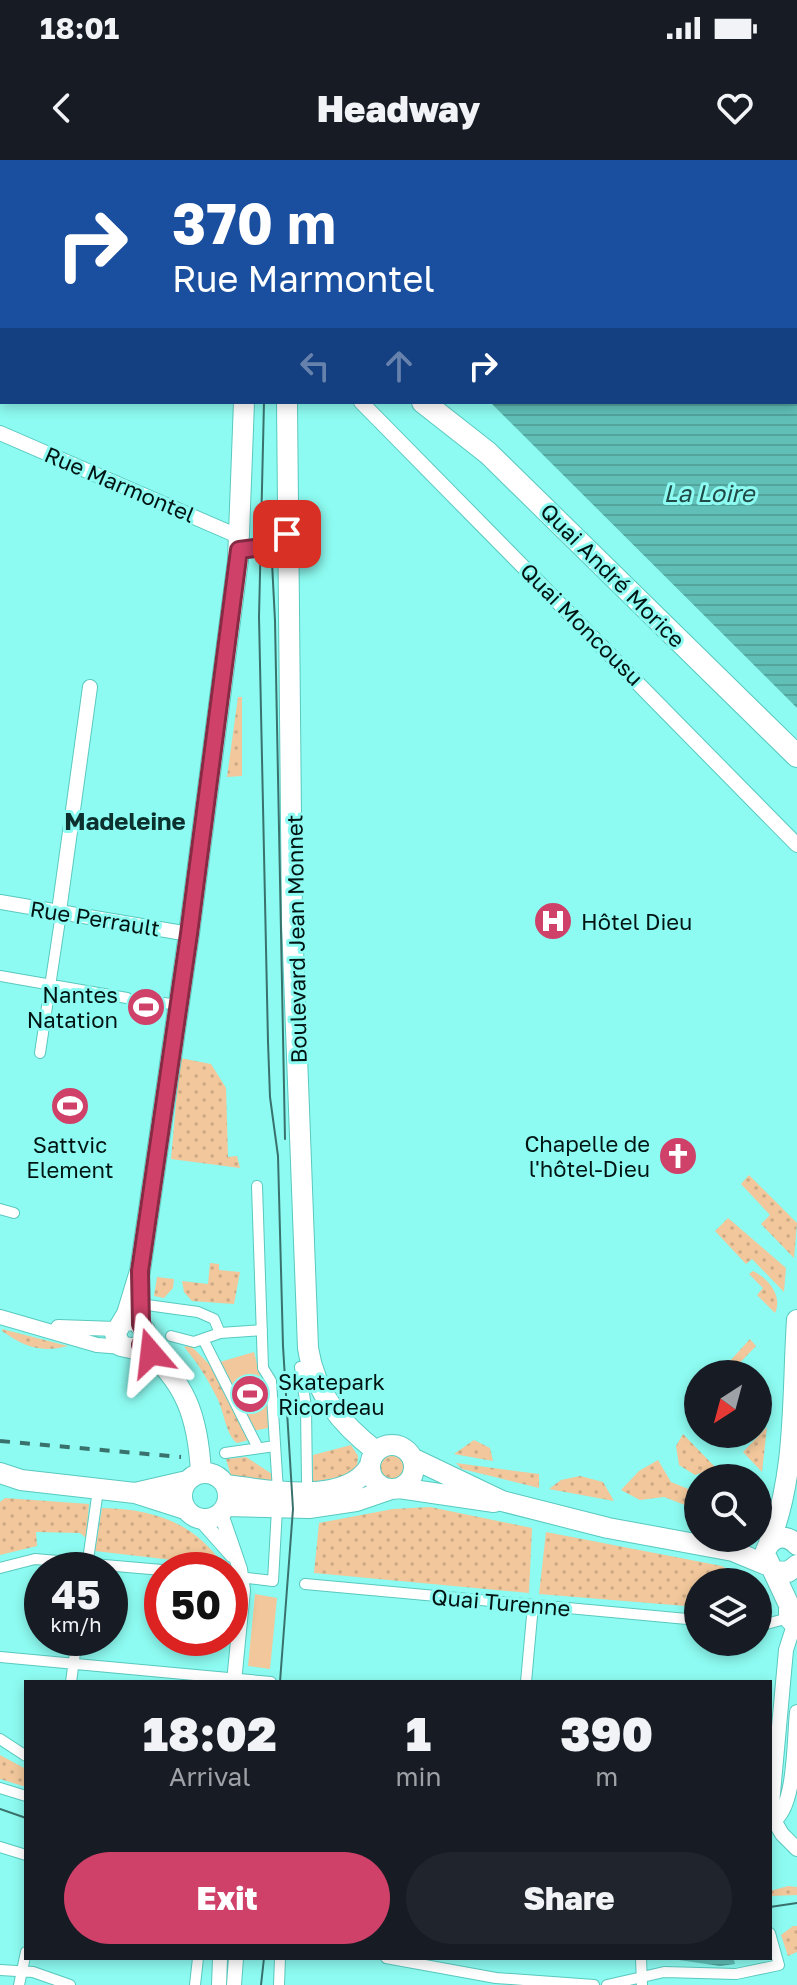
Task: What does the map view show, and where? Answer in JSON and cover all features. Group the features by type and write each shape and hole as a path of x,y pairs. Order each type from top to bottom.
{"main road":[{"path":"192,1514 181,1495 194,1477 196,1423 181,1388 132,1329 189,934 239,543 244,404"},
{"name":"Quai André Morice","path":"425,404 499,463 797,756"},
{"name":"Boulevard Jean Monnet","path":"292,408 287,534 292,923 308,1348 314,1376 327,1401 373,1459"},
{"path":"793,1614 770,1557 790,1500 797,1320"},
{"path":"135,1493 214,1474 226,1485 277,1506 363,1478 373,1459 395,1445 412,1458 502,1501 608,1528 770,1557 788,1572 797,1565"},
{"path":"0,1473 21,1480 135,1493 192,1514 223,1510 236,1504 329,1506 395,1489 412,1476 412,1458"},
{"path":"373,1459 377,1483 395,1489 485,1504 502,1501"},
{"path":"0,1486 21,1480"},
{"path":"223,1510 226,1485"},
{"path":"770,1557 782,1537 797,1545"}],"street":[{"name":"Quai Moncousu","path":"364,404 797,845"},
{"name":"Rue Marmontel","path":"0,433 239,543"},
{"path":"239,543 255,548 287,534"},
{"path":"40,1053 90,687"},
{"name":"Rue Perrault","path":"0,902 60,916 189,934"},
{"path":"0,976 127,998"},
{"path":"156,1002 179,1005"},
{"path":"248,1578 273,1581 277,1506 271,1381 263,1368 257,1186"},
{"path":"0,1209 14,1213"},
{"path":"0,1317 34,1325 132,1329 198,1312 214,1319 220,1333"},
{"path":"171,1336 194,1342 220,1333 262,1330"},
{"path":"203,1339 258,1448"},
{"path":"300,1367 306,1407 307,1482"},
{"path":"225,1453 275,1446"},
{"path":"89,1552 98,1490"},
{"path":"223,1510 235,1552"},
{"path":"192,1514 228,1552"},
{"path":"0,1568 24,1562"},
{"name":"Quai Turenne","path":"305,1584 684,1619"},
{"path":"526,1680 533,1605"},
{"path":"772,1621 793,1614 791,1666 774,1729 773,1824 797,1849"},
{"path":"71,1680 74,1656"},
{"path":"0,1657 235,1680 235,1656"},
{"path":"773,1824 788,1802 797,1712"},
{"path":"0,1739 24,1755"},
{"path":"0,1788 24,1795"},
{"path":"0,1847 24,1854"},
{"path":"607,1985 641,1980 664,1972 737,1980 779,1965 772,1940"},
{"path":"19,1985 24,1960"},
{"path":"195,1985 198,1960"},
{"path":"219,1985 220,1960"},
{"path":"234,1985 236,1960"},
{"path":"279,1985 280,1960"},
{"path":"396,1960 496,1981 594,1985"},
{"path":"0,1970 22,1971 70,1985"}],"shaded area":[{"path":"238,697 242,697 242,776 227,777"},
{"path":"180,1058 211,1064 226,1088 228,1157 237,1156 240,1168 171,1159"},
{"path":"749,1175 797,1223 794,1258 761,1224 770,1215 741,1184"},
{"path":"728,1218 786,1268 784,1292 752,1259 746,1264 715,1231"},
{"path":"210,1263 219,1264 219,1270 240,1272 234,1304 192,1301 184,1292 182,1281 208,1284"},
{"path":"753,1271 773,1288 777,1300 775,1313 757,1295 763,1288 749,1274"},
{"path":"157,1277 174,1279 173,1288 164,1298 154,1296"},
{"path":"2,1331 68,1346 49,1349 33,1347"},
{"path":"750,1339 756,1346 742,1360 731,1360"},
{"path":"190,1345 212,1367 249,1440 237,1443 233,1439 213,1389 184,1347"},
{"name":"Skatepark Ricordeau","path":"254,1352 273,1427 253,1431 220,1362"},
{"path":"683,1434 684,1448 697,1448 712,1464 684,1464 684,1468 679,1465 676,1446"},
{"path":"474,1440 490,1448 493,1461 454,1454"},
{"path":"351,1445 358,1456 357,1468 344,1476 313,1482 313,1455"},
{"path":"747,1448 765,1448 763,1464 754,1464 743,1452"},
{"path":"389,1455 399,1457 405,1466 399,1480 388,1481 380,1475 380,1460"},
{"path":"246,1457 272,1474 273,1481 231,1476 226,1459"},
{"path":"658,1460 671,1482 684,1487 684,1505 664,1497 640,1500 621,1490 639,1471"},
{"path":"456,1463 539,1474 539,1488 462,1469"},
{"path":"580,1476 603,1482 614,1501 549,1489 561,1480"},
{"path":"5,1498 89,1504 86,1538 80,1533 36,1532 37,1546 0,1555 0,1502"},
{"path":"430,1507 532,1528 529,1593 314,1573 319,1523 393,1509"},
{"path":"102,1508 138,1511 171,1521 186,1529 213,1552 144,1552 144,1557 128,1555 128,1552 95,1551"},
{"path":"546,1532 725,1568 684,1568 684,1606 539,1594"},
{"path":"255,1594 277,1598 270,1669 248,1666"},
{"path":"0,1755 24,1768 24,1786 0,1779"},
{"path":"797,1887 797,1895 772,1896 772,1890"},
{"path":"797,1926 797,1952 788,1956 781,1935"}],"water":[{"name":"La Loire","path":"492,404 797,404 797,708"},
{"path":"679,1960 734,1960 735,1964 720,1966"}],"tunnel":[{"path":"127,998 156,1002"}],"tram line":[{"path":"264,404 259,617 268,1042 270,1097 278,1156 283,1346 293,1509 280,1680"},
{"path":"271,543 285,1139"},
{"path":"0,1809 24,1817"},
{"path":"772,1907 797,1903"},
{"path":"261,1985 264,1960"}],"railway":[{"path":"0,1441 181,1457"}],"place":[{"name":"Hôtel Dieu","path":"553,921"},
{"name":"Nantes Natation","path":"146,1007"},
{"name":"Sattvic Element","path":"70,1106"},
{"name":"Chapelle de l'hôtel-Dieu","path":"678,1156"},
{"name":"Skatepark Ricordeau","path":"250,1394"}],"district":[{"name":"Madeleine","path":"125,820"}],"route":[{"path":"151,1353 141,1345 146,1335 141,1324 140,1271 189,934 239,550 271,543 287,534"}]}
